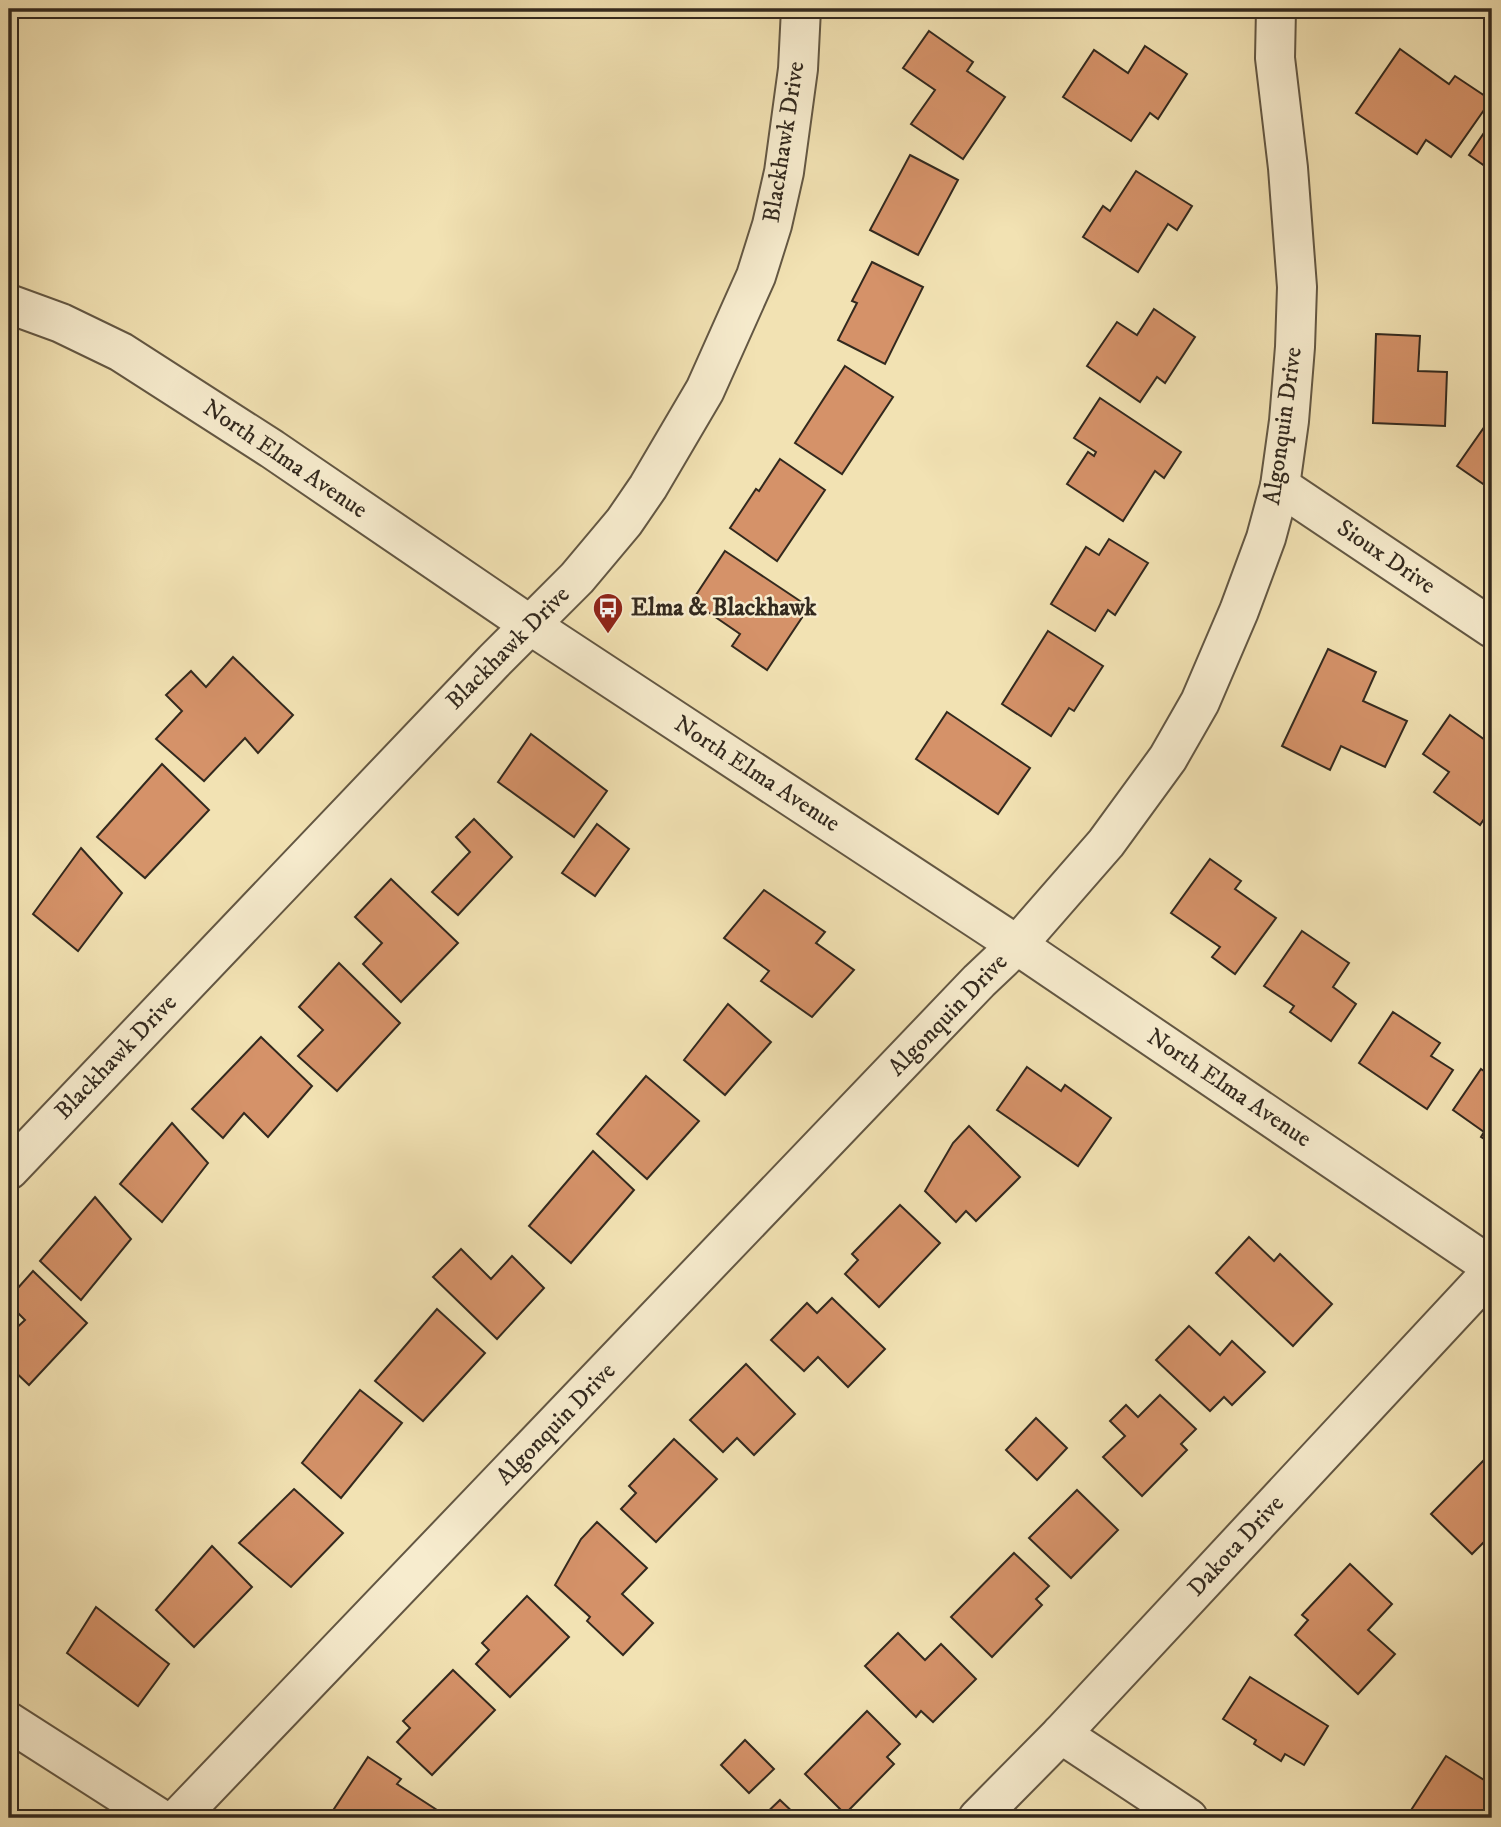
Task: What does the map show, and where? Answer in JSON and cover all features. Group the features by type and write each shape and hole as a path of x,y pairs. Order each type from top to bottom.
{"street":[{"name":"Blackhawk Drive","path":"9,1170 577,578 624,522 648,487 705,390 756,276 772,225 784,172 798,69 801,9"},
{"name":"Algonquin Drive","path":"178,1818 979,981 1017,945 1106,843 1151,782 1186,727 1200,702 1239,611 1266,538 1280,486 1289,421 1297,287 1288,168 1275,58 1276,9"},
{"name":"North Elma Avenue","path":"9,304 61,323 121,352 272,449 530,625 1017,945 1492,1269"},
{"name":"Sioux Drive","path":"1280,486 1492,628"},
{"name":"Dakota Drive","path":"978,1818 1061,1734 1492,1269"},
{"path":"9,1722 159,1818"},
{"path":"1061,1734 1188,1818"}],"building":[{"path":"929,31 973,62 967,71 1005,97 963,159 911,124 935,90 903,68"},
{"path":"1145,46 1187,74 1158,119 1150,113 1131,141 1063,97 1094,50 1128,73"},
{"path":"1400,49 1449,84 1455,76 1491,100 1451,157 1426,140 1417,154 1356,113"},
{"path":"1492,121 1492,171 1469,155"},
{"path":"910,155 958,180 918,255 870,230"},
{"path":"1136,171 1192,206 1177,230 1168,224 1138,272 1083,237 1103,206 1110,211"},
{"path":"872,262 923,287 885,364 838,340 857,303 852,301"},
{"path":"1154,309 1195,337 1165,383 1157,377 1140,402 1087,366 1117,322 1137,335"},
{"path":"1376,334 1420,336 1418,371 1447,372 1445,426 1373,423"},
{"path":"845,366 893,397 842,474 795,443"},
{"path":"1100,398 1181,452 1164,478 1155,471 1123,521 1067,484 1088,452 1094,456 1096,452 1074,438"},
{"path":"1492,416 1492,490 1457,466"},
{"path":"780,459 825,490 777,561 730,528"},
{"path":"1109,539 1148,563 1115,615 1108,610 1095,631 1051,604 1086,547 1099,555"},
{"path":"725,551 809,607 767,670 732,646 740,634 692,601"},
{"path":"1048,631 1103,666 1074,711 1069,708 1051,736 1002,704"},
{"path":"1328,649 1376,672 1363,701 1407,721 1385,767 1341,746 1330,770 1282,746"},
{"path":"233,657 293,715 258,753 245,738 204,781 156,739 182,711 166,695 191,671 206,687"},
{"path":"947,712 1030,768 998,814 916,759"},
{"path":"1450,715 1492,745 1492,807 1480,825 1434,792 1449,772 1423,754"},
{"path":"531,734 607,791 574,837 498,782"},
{"path":"162,764 209,810 145,878 97,837"},
{"path":"474,819 512,857 458,915 432,892 470,852 456,837"},
{"path":"597,824 629,849 595,896 562,873"},
{"path":"81,848 122,893 78,951 33,914"},
{"path":"1210,859 1241,881 1235,889 1276,918 1235,974 1212,957 1220,947 1171,913"},
{"path":"391,879 458,943 401,1002 363,964 382,943 355,917"},
{"path":"764,890 825,932 816,943 854,970 812,1017 761,981 769,971 724,938"},
{"path":"1302,931 1349,963 1333,987 1356,1004 1331,1041 1290,1012 1294,1006 1264,986"},
{"path":"339,963 400,1023 337,1091 298,1056 323,1030 299,1007"},
{"path":"728,1004 771,1042 725,1095 684,1060"},
{"path":"1393,1012 1440,1043 1431,1056 1453,1070 1427,1109 1359,1063"},
{"path":"261,1037 312,1086 268,1137 244,1113 223,1138 192,1109"},
{"path":"1027,1067 1061,1091 1065,1085 1111,1118 1078,1166 997,1110"},
{"path":"1481,1069 1492,1077 1492,1144 1481,1137 1484,1132 1453,1110"},
{"path":"646,1076 699,1121 647,1179 597,1134"},
{"path":"172,1123 208,1163 162,1222 120,1184"},
{"path":"969,1126 1020,1177 976,1221 966,1211 956,1222 925,1191 953,1143"},
{"path":"593,1151 634,1190 571,1263 529,1226"},
{"path":"95,1197 131,1239 81,1300 40,1261"},
{"path":"900,1205 940,1243 879,1307 845,1274 858,1260 852,1254"},
{"path":"1249,1237 1274,1261 1280,1254 1332,1304 1293,1346 1216,1273"},
{"path":"461,1249 491,1279 512,1256 544,1288 497,1339 433,1277"},
{"path":"33,1271 87,1323 29,1385 9,1366 9,1335 25,1320 9,1304 9,1298"},
{"path":"832,1298 885,1349 848,1387 818,1357 804,1371 771,1340 807,1303 817,1313"},
{"path":"437,1309 485,1353 423,1421 375,1381"},
{"path":"1189,1326 1220,1355 1232,1341 1265,1372 1232,1405 1224,1397 1210,1411 1156,1360"},
{"path":"746,1364 795,1414 754,1455 737,1438 723,1452 690,1420"},
{"path":"360,1390 402,1423 341,1498 302,1463"},
{"path":"1160,1395 1196,1429 1181,1444 1187,1450 1142,1496 1103,1457 1125,1436 1110,1421 1126,1405 1138,1417"},
{"path":"1036,1418 1067,1448 1037,1480 1006,1450"},
{"path":"674,1439 717,1479 656,1542 621,1509 636,1493 629,1486"},
{"path":"1486,1458 1490,1462 1492,1459 1492,1534 1472,1554 1431,1514"},
{"path":"294,1489 343,1533 291,1587 239,1543"},
{"path":"1077,1490 1118,1530 1071,1578 1029,1538"},
{"path":"597,1522 647,1568 622,1594 653,1623 623,1655 587,1621 590,1617 555,1585 581,1539"},
{"path":"212,1546 252,1587 194,1647 156,1610"},
{"path":"1014,1553 1049,1586 1036,1599 1042,1605 992,1657 951,1617"},
{"path":"1350,1564 1392,1604 1368,1630 1395,1654 1358,1694 1295,1635 1308,1620 1302,1615"},
{"path":"527,1596 569,1637 510,1697 476,1664 489,1650 482,1643"},
{"path":"96,1607 169,1664 138,1706 67,1653"},
{"path":"898,1633 925,1660 941,1644 976,1679 933,1722 921,1711 916,1717 865,1666"},
{"path":"453,1670 495,1710 432,1775 397,1742 410,1728 403,1721"},
{"path":"1250,1677 1328,1726 1304,1765 1285,1754 1281,1761 1254,1744 1256,1740 1223,1719"},
{"path":"867,1711 900,1744 887,1757 894,1764 845,1814 805,1774"},
{"path":"745,1740 774,1769 749,1793 721,1765"},
{"path":"1446,1756 1492,1785 1492,1818 1406,1818"},
{"path":"368,1757 401,1779 397,1784 437,1810 431,1818 341,1818 332,1812"},
{"path":"780,1800 799,1818 761,1818"}],"place":[{"name":"Elma & Blackhawk","path":"608,635"}]}
